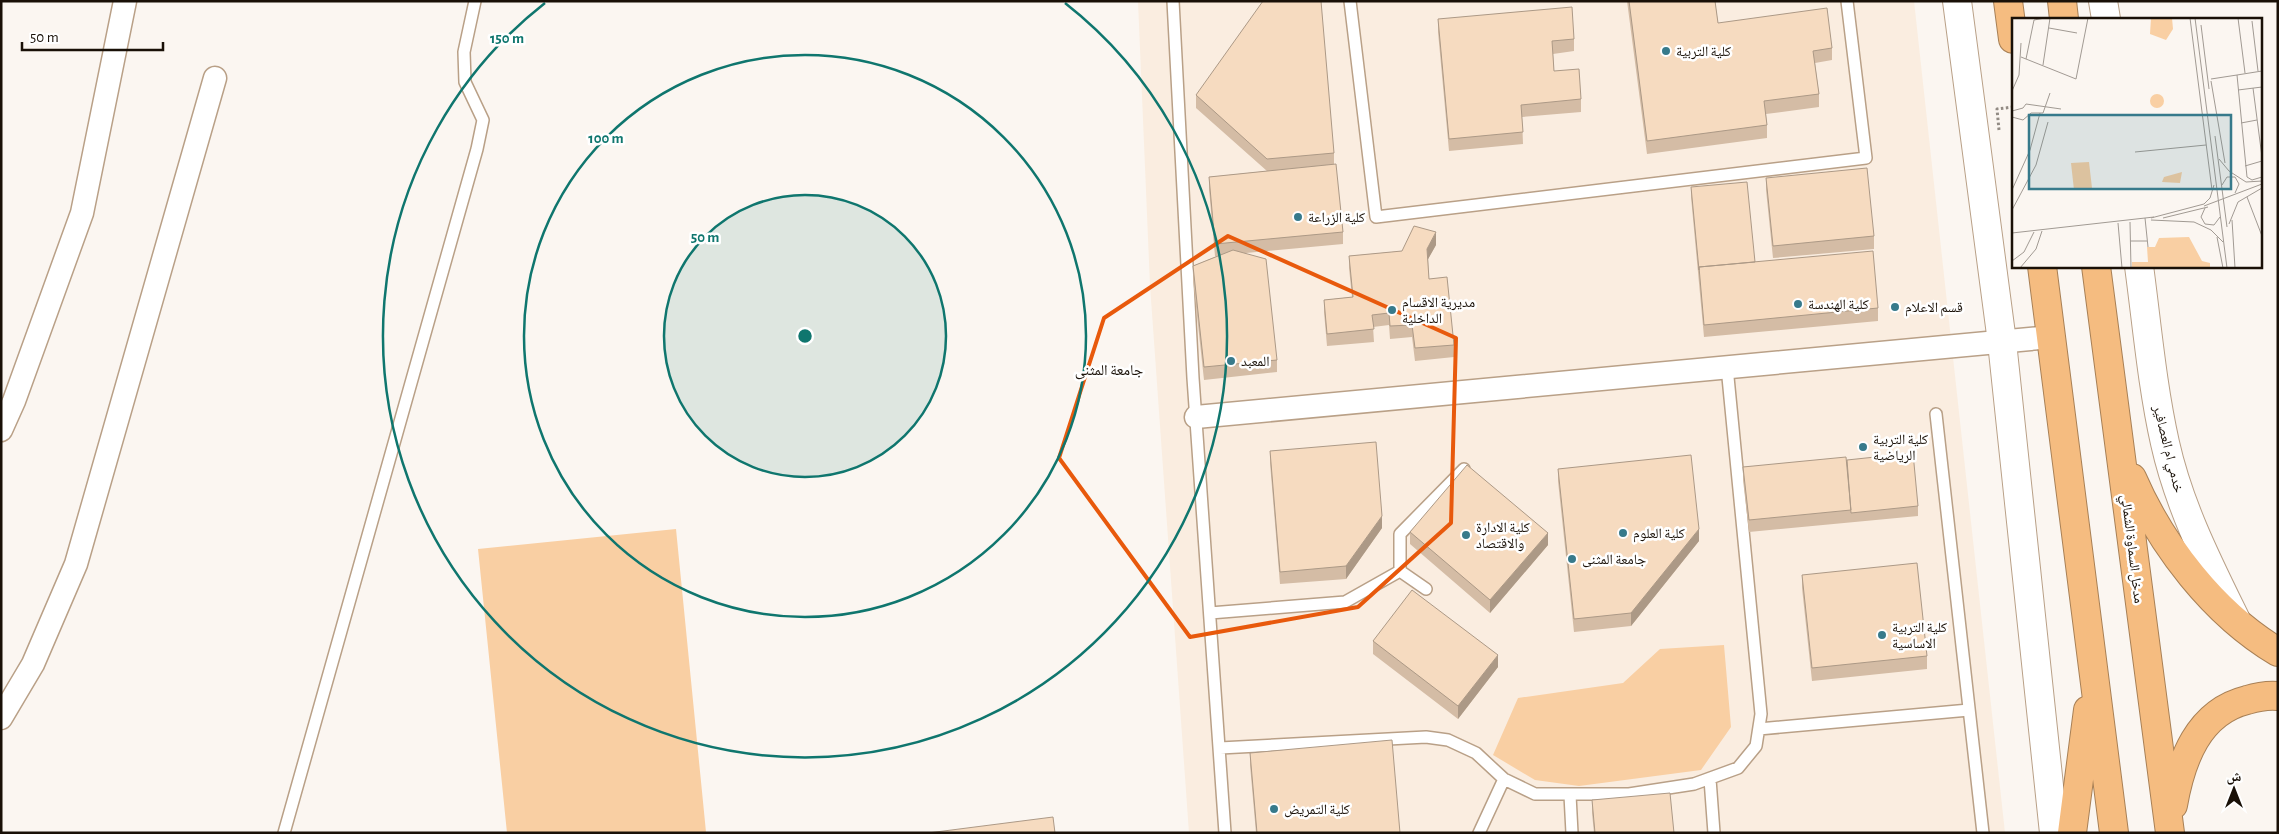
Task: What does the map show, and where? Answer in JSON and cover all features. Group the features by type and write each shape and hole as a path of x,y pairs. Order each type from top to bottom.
{"highway":[{"path":"2008,1 2012,31"},
{"path":"2062,1 2064,18"},
{"path":"2042,268 2114,833"},
{"name":"مدخل السماوة الشمالي","path":"2096,268 2170,829"},
{"path":"2120,446 2141,499 2170,548 2187,570 2236,621 2278,652"},
{"path":"2072,833 2093,672"},
{"path":"2170,829 2178,778 2194,740 2203,726 2214,715 2240,702 2258,697 2278,696"}],"main road":[{"path":"1957,1 2002,342 2054,833"},
{"path":"2103,1 2106,18"},
{"name":"خدمي ام العصافير","path":"2139,268 2158,406 2166,445 2189,520 2236,621"}],"street":[{"path":"1,430 14,401 82,213 124,1"},
{"path":"1,718 33,664 76,564 215,78"},
{"path":"1196,418 2051,337"}],"lane":[{"path":"284,833 477,149 483,120 465,82 464,52 475,1"},
{"path":"1173,1 1196,418 1226,833"},
{"path":"1350,1 1376,217 1866,158 1847,1"},
{"path":"1220,748 1426,737 1448,740 1476,753 1504,780 1535,794 1628,794 1694,784 1738,768 1756,746 1761,714 1727,367"},
{"path":"1936,414 1983,833"},
{"path":"1400,571 1400,534 1464,469"},
{"path":"1210,613 1345,602 1400,571"},
{"path":"1400,571 1426,589"},
{"path":"1759,729 1969,710"},
{"path":"1710,778 1714,833"},
{"path":"1479,833 1504,780"},
{"path":"1570,795 1572,833"}],"path":[{"path":"1997,108 2012,107"}],"highlighted area":[{"path":"1228,236 1456,338 1451,523 1358,607 1190,637 1059,458 1104,318"}],"shaded area":[{"name":"جامعة المثنى","path":"1138,1 1914,1 2005,833 1189,833 1150,285"},
{"path":"676,529 706,832 507,833 478,549"},
{"path":"1724,645 1731,727 1701,770 1579,786 1535,780 1493,755 1518,698 1623,683 1660,649"}],"building":[{"path":"1263,1 1321,1 1334,153 1267,159 1196,95"},
{"path":"1629,1 1715,1 1718,23 1827,8 1832,48 1813,51 1819,94 1764,101 1767,125 1647,141"},
{"path":"1572,7 1574,39 1552,41 1554,71 1579,69 1581,99 1521,105 1523,132 1449,139 1438,19"},
{"path":"1336,164 1343,232 1215,244 1209,177"},
{"path":"1867,168 1874,236 1773,246 1766,178"},
{"path":"1747,182 1755,262 1699,267 1699,270 1691,187"},
{"path":"1414,226 1436,232 1427,249 1429,279 1447,277 1454,345 1415,348 1412,325 1390,326 1389,313 1372,315 1374,329 1327,334 1324,300 1353,297 1349,256 1402,251"},
{"path":"1233,250 1266,259 1277,360 1204,367 1193,266"},
{"path":"1873,251 1878,308 1704,325 1699,267"},
{"path":"1376,442 1382,516 1346,566 1280,572 1270,451"},
{"path":"1913,453 1918,506 1851,513 1847,460"},
{"path":"1691,455 1699,529 1631,613 1574,619 1558,469"},
{"path":"1846,457 1851,510 1749,520 1743,467"},
{"path":"1467,465 1548,533 1490,600 1410,532"},
{"path":"1917,563 1927,656 1812,668 1802,575"},
{"path":"1412,590 1498,655 1458,706 1373,641"},
{"path":"1392,740 1400,833 1257,833 1250,753"},
{"path":"1670,793 1674,833 1595,833 1592,800"},
{"path":"1053,817 1055,833 928,833"}],"place":[{"name":"كلية التربية","path":"1666,51"},
{"name":"كلية الزراعة","path":"1298,217"},
{"name":"كلية الهندسة","path":"1798,304"},
{"name":"قسم الاعلام","path":"1895,307"},
{"name":"مديرية الاقسام الداخلية","path":"1392,310"},
{"name":"المعبد","path":"1231,361"},
{"name":"كلية التربية الرياضية","path":"1863,447"},
{"name":"كلية العلوم","path":"1623,533"},
{"name":"كلية الادارة والاقتصاد","path":"1466,535"},
{"name":"جامعة المثنى","path":"1572,559"},
{"name":"كلية التربية الاساسية","path":"1882,635"},
{"name":"كلية التمريض","path":"1274,809"}],"district":[{"name":"جامعة المثنى","path":"1109,370"}]}
